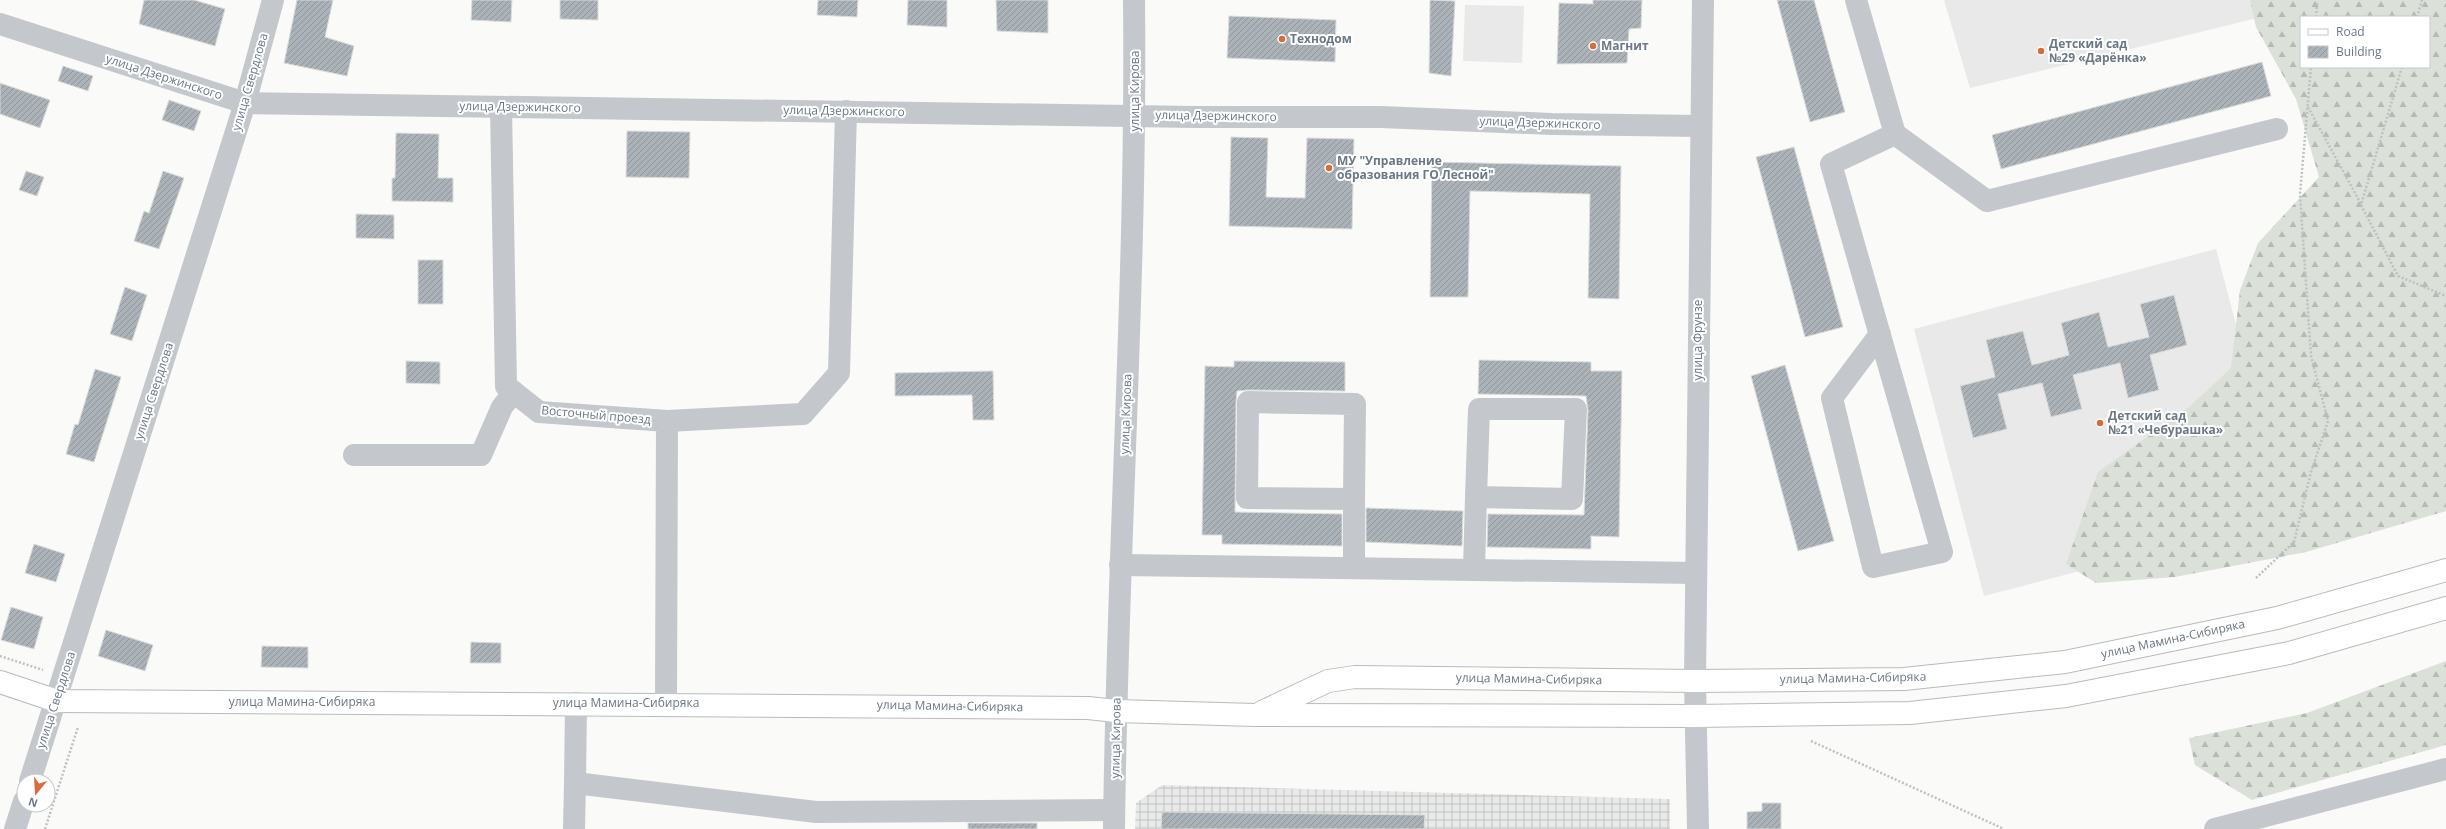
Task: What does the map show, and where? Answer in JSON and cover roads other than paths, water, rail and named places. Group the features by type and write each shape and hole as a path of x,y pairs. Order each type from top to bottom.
{"main road":[{"name":"улица Мамина-Сибиряка","path":"1255,716 1328,681 1355,677 1695,681 1904,679 2065,662 2277,618 2446,570"},
{"name":"улица Мамина-Сибиряка","path":"0,682 56,701 666,703 1088,708 1116,711 1255,716 1696,716 1910,713 2066,696 2290,653 2446,608"}],"street":[{"name":"улица Свердлова","path":"33,773 245,104 273,0"},
{"name":"улица Кирова","path":"1114,819 1120,565 1135,115 1134,0"},
{"name":"улица Фрунзе","path":"1698,829 1695,681 1700,126 1703,0"},
{"path":"1856,0 1895,134 1987,201 2277,129"},
{"name":"улица Дзержинского","path":"0,24 245,104 1381,117 1552,124 1700,126"},
{"name":"Восточный проезд","path":"501,106 506,386 539,412 666,421 666,703"},
{"path":"666,421 803,414 839,373 846,111"},
{"path":"1880,334 1832,398 1873,567 1942,552 1880,334 1831,164 1895,134"},
{"path":"354,455 481,455 502,407 514,392"},
{"path":"1354,499 1247,498 1248,402 1356,404 1354,568"},
{"path":"1474,570 1476,497 1480,409 1576,409 1572,499 1476,497"},
{"path":"1120,565 1696,572"},
{"path":"574,829 576,703"},
{"path":"2215,829 2446,769"},
{"path":"575,783 817,821 1114,819"},
{"path":"15,829 20,813"}],"place":[{"name":"Технодом","path":"1282,39"},
{"name":"Магнит","path":"1593,46"},
{"name":"Детский сад №29 «Дарёнка»","path":"2041,51"},
{"name":"МУ \"Управление образования ГО Лесной\"","path":"1329,168"},
{"name":"Детский сад №21 «Чебурашка»","path":"2100,423"}]}
